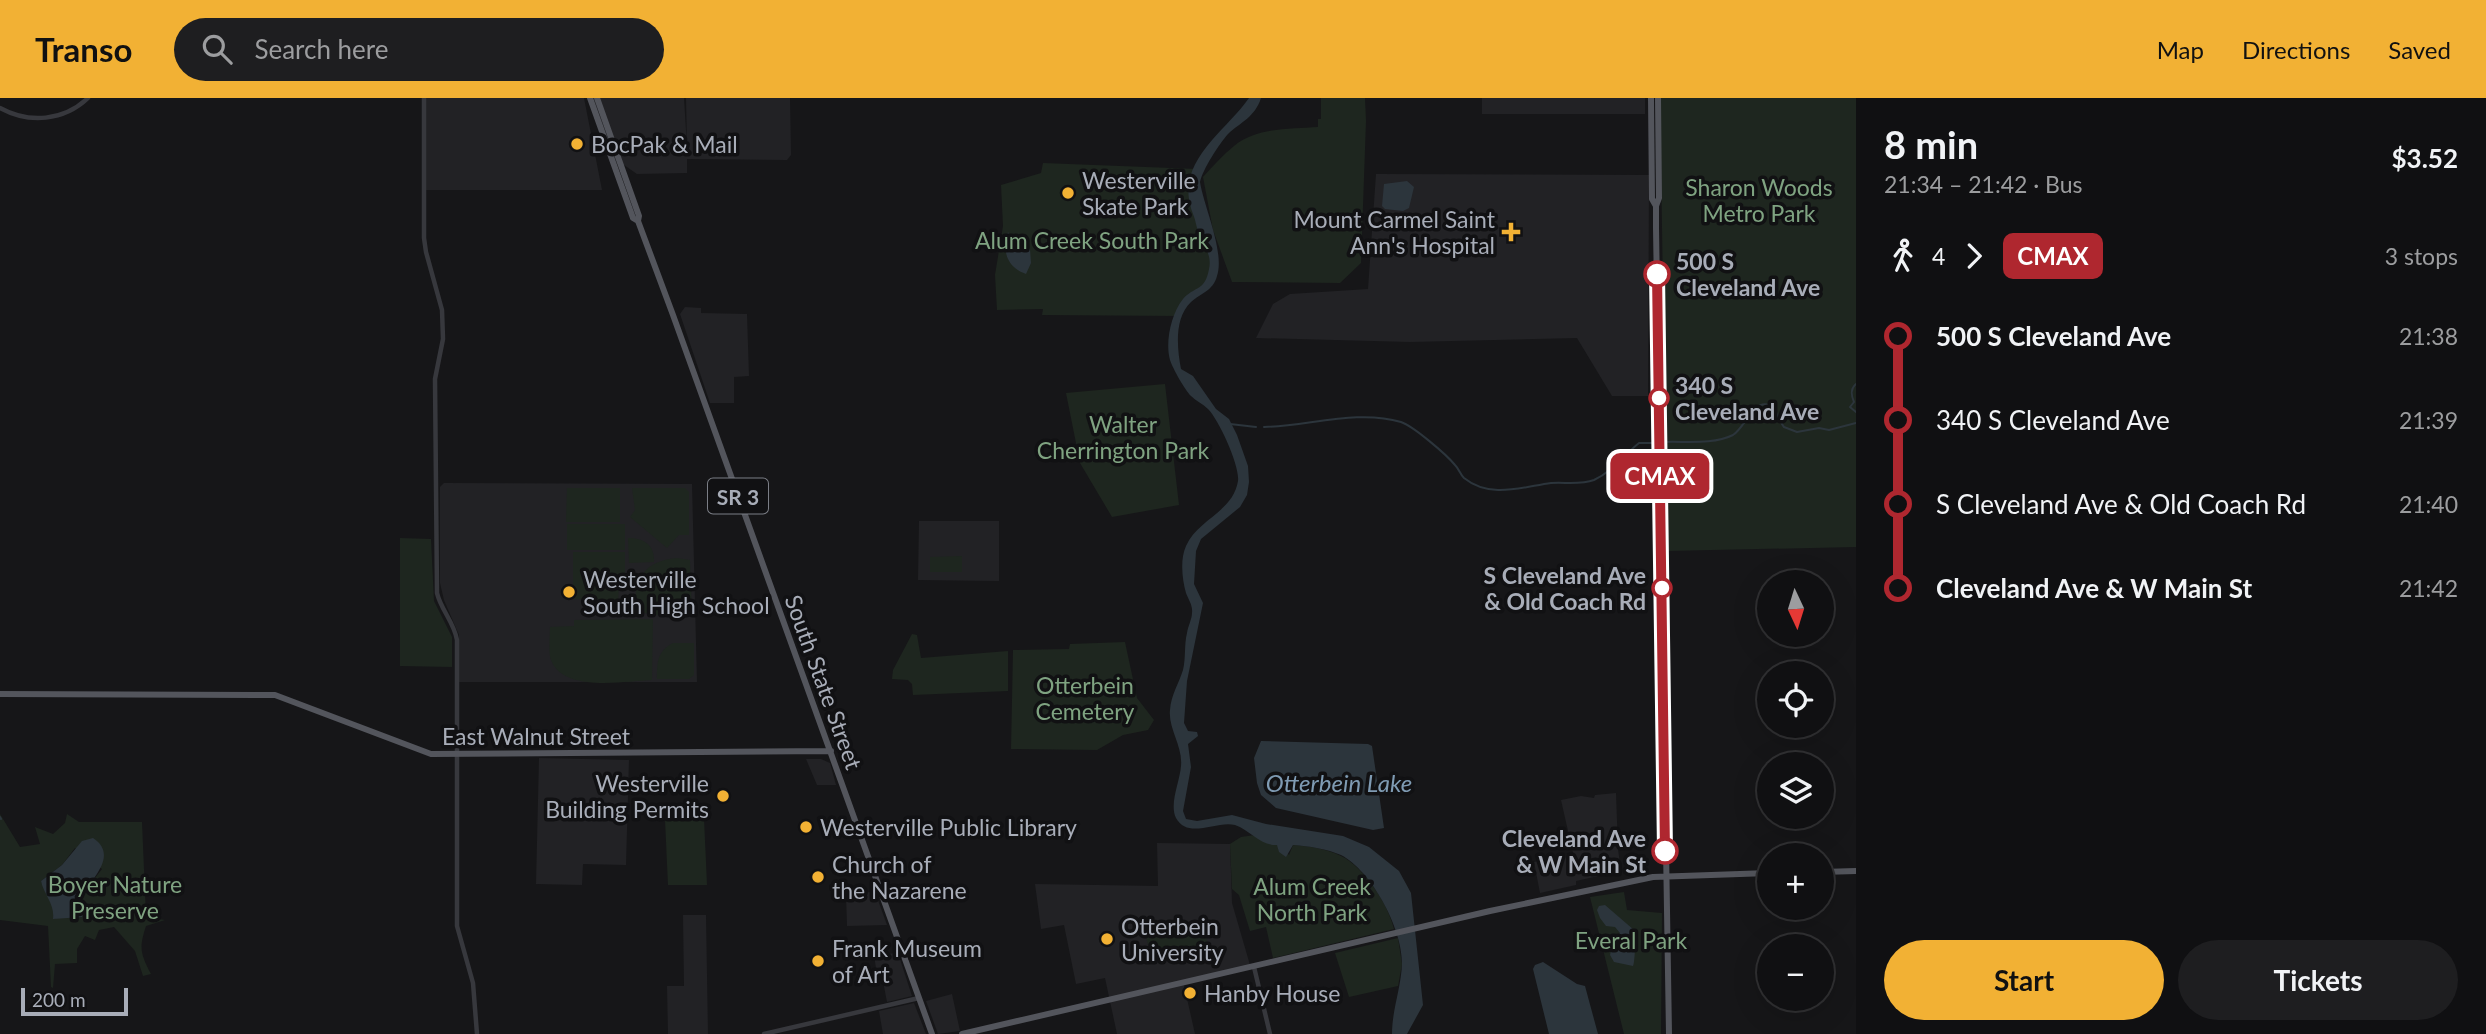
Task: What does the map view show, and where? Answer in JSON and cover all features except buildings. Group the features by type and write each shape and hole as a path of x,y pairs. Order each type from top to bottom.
{"main road":[{"name":"South State Street","path":"594,98 600,107 629,199 636,206 919,998"},
{"name":"South State Street","path":"594,98 604,138 622,177 627,201 634,218 639,218"},
{"path":"1651,98 1652,199 1656,206"},
{"path":"1658,98 1659,198 1656,206 1669,1034"},
{"name":"East Walnut Street","path":"0,694 271,694 424,753 831,751"},
{"path":"1834,872 1856,871"},
{"path":"962,1034 1517,905 1666,876 1757,873"},
{"name":"SR 3","path":"919,998 932,1034"}],"street":[{"path":"0,108 18,116 44,118 67,113 88,98"},
{"path":"424,98 424,238 442,310 443,339 435,379 437,593 457,640 457,926 475,998 477,1034"},
{"path":"1254,967 1270,1034"},
{"path":"764,1034 919,998"}],"shaded area":[{"path":"424,98 584,98 602,190 424,190"},
{"path":"590,98 684,98 687,146 686,98 790,98 791,155 787,160 687,159 687,173 637,174 611,156"},
{"path":"1482,98 1645,98 1645,114 1482,114"},
{"name":"Mount Carmel Saint Ann's Hospital","path":"1376,174 1649,175 1648,396 1612,396 1577,338 1410,342 1256,338 1273,304 1290,294 1368,289"},
{"path":"685,307 701,308 701,313 747,314 749,376 734,377 734,403 710,403 680,314"},
{"name":"Westerville South High School","path":"444,483 692,484 697,682 459,682 459,635 440,583 440,487"},
{"path":"919,521 999,521 999,581 918,580"},
{"path":"539,758 629,760 626,865 583,864 582,885 536,884"},
{"path":"806,759 821,759 830,763 836,785 817,785"},
{"path":"1616,793 1621,871 1576,881 1576,885 1540,893 1534,862 1573,853 1561,800 1581,796 1594,798 1595,795"},
{"name":"Otterbein University","path":"1157,843 1230,844 1232,903 1250,965 1183,981 1195,1034 1117,1034 1105,978 1076,984 1064,925 1041,929 1035,884 1158,886"},
{"path":"875,892 887,925 847,926 846,893"},
{"path":"683,915 706,915 708,1034 668,1034 667,986 684,986"},
{"path":"898,953 912,996 887,1002 882,976 877,975 874,955"},
{"path":"952,994 960,1031 938,1034 926,1001"},
{"path":"914,1003 926,1034 883,1034 879,1011"}],"green space":[{"path":"1321,98 1365,98 1361,263 1340,283 1232,282 1213,230 1203,177 1234,146 1253,135 1274,130 1318,127 1318,119 1321,119"},
{"name":"Sharon Woods Metro Park","path":"1660,98 1856,98 1856,547 1667,551"},
{"name":"Alum Creek South Park","path":"1043,163 1197,169 1214,269 1207,288 1188,301 1180,316 1042,315 1043,309 997,310 995,275 1003,226 1001,185 1041,173"},
{"name":"Walter Cherrington Park","path":"1165,384 1179,505 1112,517 1080,463 1066,393"},
{"path":"567,488 620,488 620,522 566,522"},
{"path":"632,488 685,488 689,492 689,535 679,535 667,548 630,517 635,510"},
{"path":"567,524 625,524 625,550 567,550"},
{"path":"400,538 431,539 434,601 452,637 452,667 400,666"},
{"path":"628,538 639,539 647,544 653,551 654,562 629,563"},
{"path":"573,552 625,552 625,584 619,585 618,601 573,599"},
{"path":"962,556 962,572 930,572 930,557"},
{"path":"677,558 690,560 692,612 673,616 635,612 636,591 642,574 656,563"},
{"path":"653,619 652,680 612,683 581,681 558,670 551,660 550,627 574,626 574,620"},
{"path":"912,634 917,635 921,658 1008,651 1008,691 913,695 912,684 908,680 892,679 893,670"},
{"name":"Otterbein Cemetery","path":"1125,642 1137,698 1154,720 1148,730 1123,735 1097,750 1011,749 1013,650 1069,649 1070,644"},
{"path":"673,643 694,643 694,675 689,679 657,679 661,654"},
{"name":"Boyer Nature Preserve","path":"0,814 20,847 40,844 35,827 53,834 65,823 67,814 79,822 142,822 146,917 165,920 146,926 142,950 151,974 143,976 135,951 114,927 99,930 95,940 85,936 77,949 77,963 55,964 53,988 48,926 0,920","holes":["75,848 102,869 80,897 85,907 54,919 54,909 41,881 62,865"]},
{"path":"704,818 707,885 668,885 665,820"},
{"name":"Alum Creek North Park","path":"1269,833 1289,855 1293,845 1299,845 1330,851 1350,861 1374,887 1394,929 1273,958 1266,927 1250,931 1239,895 1232,889 1230,844 1241,837"},
{"name":"Everal Park","path":"1624,892 1627,910 1662,913 1661,1034 1624,1034 1590,897"},
{"path":"1153,922 1203,923 1208,945 1151,957 1145,933"},
{"path":"1398,938 1402,964 1398,986 1349,997 1335,953"}],"water":[{"path":"1249,98 1261,98 1251,115 1220,144 1200,182 1216,242 1219,266 1213,285 1186,309 1178,334 1181,369 1193,376 1216,409 1229,419 1248,466 1249,482 1247,495 1240,507 1201,539 1196,551 1194,584 1203,603 1187,681 1184,723 1188,731 1197,732 1198,736 1188,744 1191,767 1183,811 1186,819 1197,821 1232,815 1266,824 1343,836 1369,847 1399,871 1411,893 1423,1005 1407,1034 1392,1034 1402,964 1397,935 1384,903 1353,863 1336,853 1299,845 1293,845 1286,857 1279,852 1277,845 1265,843 1240,827 1228,824 1188,828 1181,824 1174,812 1181,759 1170,710 1183,670 1192,610 1183,582 1183,557 1191,537 1223,508 1235,492 1238,474 1218,423 1208,409 1188,393 1174,369 1170,360 1169,337 1172,320 1179,305 1187,295 1205,282 1210,263 1190,204 1188,188 1191,173 1207,146"},
{"path":"1407,181 1414,187 1409,208 1403,211 1385,209 1382,206 1384,184"},
{"path":"1008,232 1011,238 1030,249 1031,263 1026,274 1014,267 1007,257 1005,245"},
{"name":"Otterbein Lake","path":"1261,741 1372,746 1384,828 1373,830 1276,808 1261,795 1257,783 1254,758"},
{"path":"93,838 104,852 101,867 80,897 85,907 82,917 53,919 41,881 62,865 82,841"},
{"path":"1605,905 1634,930 1633,966 1614,962 1610,955 1620,933 1615,927 1606,926 1600,918 1597,910 1599,906"},
{"path":"1543,962 1577,984 1585,986 1598,1034 1549,1034 1533,969 1535,965"}],"waterway":[{"path":"1856,384 1852,392 1854,402 1850,407 1856,412"},
{"path":"1663,442 1708,441 1733,435 1754,410 1763,404 1774,409 1784,427 1797,432 1819,428 1829,430 1856,423"},
{"path":"1264,427 1368,417 1401,422 1437,448 1464,478 1484,488 1495,490 1551,483 1589,482 1607,473 1639,443 1653,443"},
{"path":"1230,424 1256,427"}],"bus line":[{"name":"CMAX","path":"1657,274 1665,851"}],"place":[{"name":"BocPak & Mail","path":"577,144"},
{"name":"Westerville Skate Park","path":"1068,193"},
{"name":"Mount Carmel Saint Ann's Hospital","path":"1511,232"},
{"name":"500 S Cleveland Ave","path":"1657,274"},
{"name":"340 S Cleveland Ave","path":"1659,398"},
{"name":"S Cleveland Ave & Old Coach Rd","path":"1662,588"},
{"name":"Westerville South High School","path":"569,592"},
{"name":"Westerville Building Permits","path":"723,796"},
{"name":"Westerville Public Library","path":"806,827"},
{"name":"Cleveland Ave & W Main St","path":"1665,851"},
{"name":"Church of the Nazarene","path":"818,877"},
{"name":"Otterbein University","path":"1107,939"},
{"name":"Frank Museum of Art","path":"818,961"},
{"name":"Hanby House","path":"1190,993"}]}
